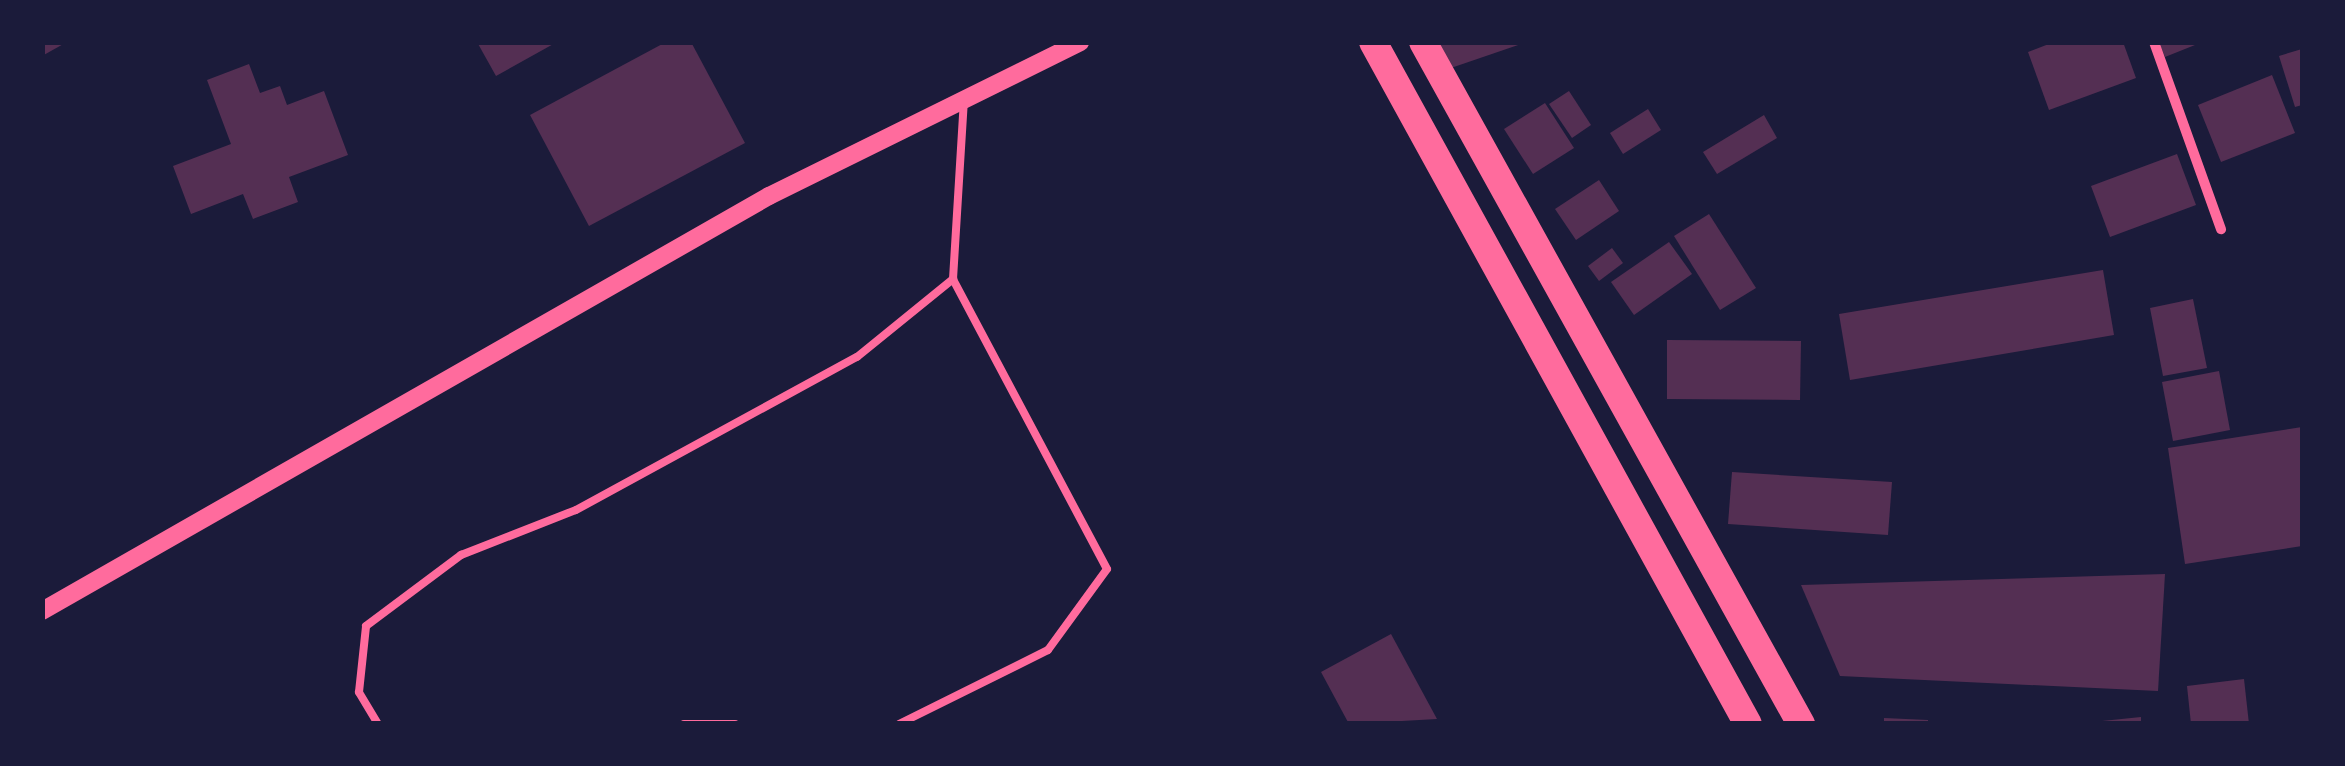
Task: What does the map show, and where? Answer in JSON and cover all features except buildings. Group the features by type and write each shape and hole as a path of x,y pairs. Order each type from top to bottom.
{"highway":[{"path":"1373,42 1748,724"},
{"path":"1423,42 1801,724"}],"street":[{"path":"42,611 769,196 1080,42"},
{"path":"2154,42 2221,229"}],"lane":[{"path":"899,724 1048,650 1107,569 954,279 964,100"},
{"path":"378,724 360,692 366,626 461,556 576,510 857,357 954,279"},
{"path":"684,724 736,724"}]}
